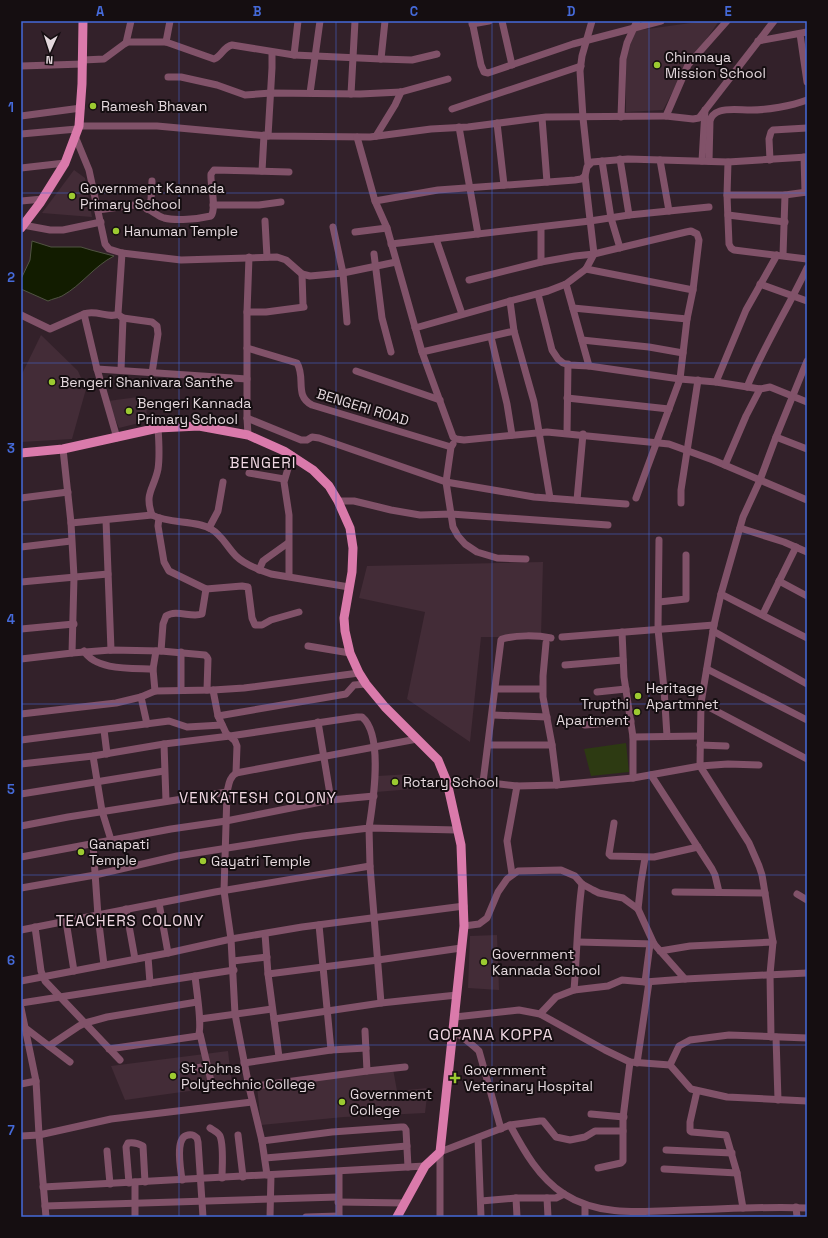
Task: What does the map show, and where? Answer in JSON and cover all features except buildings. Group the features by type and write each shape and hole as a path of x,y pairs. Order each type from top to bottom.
{"main road":[{"path":"22,226 43,199 65,163 77,130 83,62 83,21"},
{"path":"21,453 63,449 158,428 199,426 248,435 292,455 313,470 329,486 338,501 350,528 353,548 344,624 350,653 359,674 366,684 385,706 438,760 447,782 460,845 464,926 440,1152 425,1166 397,1217"}],"street":[{"path":"126,43 131,21"},
{"path":"166,42 170,21"},
{"path":"294,55 298,21"},
{"path":"310,93 320,21"},
{"path":"351,94 355,21"},
{"path":"381,59 385,21"},
{"path":"489,21 472,23 484,72 490,73 635,24 661,21"},
{"path":"502,21 512,65"},
{"path":"415,328 538,294 566,284 586,270 594,254 585,176 588,164 583,118 581,66 592,21"},
{"path":"666,116 688,65 726,21"},
{"path":"21,134 157,126 266,136 357,137 542,118 666,116 696,119 699,118 774,21"},
{"path":"621,117 623,59 627,43 635,24"},
{"path":"758,41 803,33 807,82"},
{"path":"21,66 83,62 104,59 126,43 132,42 166,42 214,58 219,56 226,47 232,45 272,53 381,59 412,60 437,54"},
{"path":"262,171 271,93 272,53"},
{"path":"452,109 581,66"},
{"path":"168,77 181,77 216,84 245,95 271,93 351,94 401,92 448,79"},
{"path":"376,136 395,105 401,92"},
{"path":"706,161 710,121 711,116 715,113 727,109 753,110 789,106 807,100"},
{"path":"21,116 80,108"},
{"path":"705,109 706,161"},
{"path":"542,118 547,182"},
{"path":"497,123 504,185"},
{"path":"459,127 471,187 478,234"},
{"path":"770,160 769,139 773,130 807,128"},
{"path":"77,130 89,170 105,244 110,249 122,253 181,260 282,257 291,263 302,274 314,276 343,273 396,262"},
{"path":"357,137 375,201 387,228 422,352 451,434 456,439 464,440 512,436 539,432 582,434 669,444 725,465 807,500"},
{"path":"588,164 592,162 620,159 728,162 805,157 806,192 785,195 727,195"},
{"path":"620,159 629,215"},
{"path":"660,160 669,211"},
{"path":"602,161 611,218 620,248"},
{"path":"728,162 727,195 729,244 731,248 734,250 807,259"},
{"path":"21,168 65,163"},
{"path":"98,210 134,205 144,206 163,218 180,219 211,216 214,205 211,178 212,172 218,170 289,172"},
{"path":"375,201 438,190 575,180 581,179 585,176"},
{"path":"147,209 152,200 152,181"},
{"path":"716,382 746,310 760,284 780,255 785,222 785,195"},
{"path":"21,201 43,199"},
{"path":"214,205 259,205 281,202"},
{"path":"391,244 541,227 629,215 709,207"},
{"path":"728,215 785,222"},
{"path":"265,221 267,257"},
{"path":"22,226 50,230 63,230 101,222"},
{"path":"333,227 343,273 347,322"},
{"path":"541,227 541,262"},
{"path":"355,232 387,228"},
{"path":"468,280 541,262 594,254 686,232 695,233 699,240 693,290 687,319 681,379 636,498"},
{"path":"436,238 462,314"},
{"path":"121,370 120,316 118,312 122,253"},
{"path":"374,254 374,266 382,318 390,352"},
{"path":"248,435 247,312 249,257"},
{"path":"747,387 758,360 794,296 807,268"},
{"path":"586,270 693,290"},
{"path":"247,312 274,311 303,306 302,274"},
{"path":"566,284 589,366"},
{"path":"760,284 807,301"},
{"path":"538,294 552,350 558,359 568,364 681,379 716,382 760,389 770,387 807,402"},
{"path":"510,301 514,331 534,402 550,498"},
{"path":"573,308 687,319"},
{"path":"21,315 50,329 91,312 152,322 157,326 158,334 152,373"},
{"path":"84,314 97,369 117,438"},
{"path":"422,352 514,331"},
{"path":"491,337 507,404 512,436"},
{"path":"582,340 649,347 683,353"},
{"name":"BENGERI ROAD","path":"247,348 297,364 301,373 303,399 312,405 451,447"},
{"path":"702,745 700,736 701,703 713,628 721,594 744,517 807,361"},
{"path":"567,433 568,364"},
{"path":"97,369 247,378"},
{"path":"356,371 440,400"},
{"path":"681,503 681,490 696,380"},
{"path":"725,465 746,416 760,389"},
{"path":"567,398 669,409"},
{"path":"247,418 301,440 307,440 312,437 319,438 446,482 534,497 626,504"},
{"path":"152,515 148,502 148,496 158,471 158,428"},
{"path":"577,500 582,434"},
{"path":"776,437 807,449"},
{"path":"456,439 451,447 446,482 453,527 458,536 464,544 477,552 498,558 526,559"},
{"path":"63,449 71,523 74,577 74,624 72,653"},
{"path":"289,576 289,515 284,489 284,479 292,455"},
{"path":"249,472 284,479"},
{"path":"209,528 218,511 223,482"},
{"path":"21,498 68,492"},
{"path":"338,501 354,501 420,515 451,514 608,525"},
{"path":"71,523 152,515 159,518 209,528 219,535 236,557 259,570 271,574 349,587"},
{"path":"159,518 158,526 166,568 169,571 206,589 242,586 248,587 254,626 262,625 271,620 299,612"},
{"path":"106,520 111,650"},
{"path":"740,528 807,552"},
{"path":"659,540 658,629 667,736"},
{"path":"21,547 71,541"},
{"path":"259,570 263,561 288,543"},
{"path":"763,614 796,547"},
{"path":"659,602 686,599 686,555"},
{"path":"21,582 108,574"},
{"path":"779,581 807,596"},
{"path":"155,691 153,669 166,616 173,613 202,614 206,589"},
{"path":"721,594 763,614 807,638"},
{"path":"21,629 74,624"},
{"path":"562,637 658,629 713,628 807,684"},
{"path":"622,632 626,689 633,737 633,778"},
{"path":"483,782 502,639 508,637 542,636 548,640 542,689 552,745 557,785"},
{"path":"308,646 350,653"},
{"path":"21,659 111,650 181,652 206,655 208,660 210,690 218,716 222,725 235,741 237,746 236,773"},
{"path":"84,652 87,658 113,668 153,669"},
{"path":"181,652 181,690"},
{"path":"565,665 623,660"},
{"path":"707,669 807,720"},
{"path":"21,714 116,703 141,697 155,691 210,690 359,674"},
{"path":"218,716 346,694 354,686 366,684"},
{"path":"496,689 542,689"},
{"path":"597,692 626,689"},
{"path":"141,697 147,724"},
{"path":"701,703 807,759"},
{"path":"493,714 547,717"},
{"path":"21,764 93,756 164,744 362,717 369,725 375,747 374,796 369,828 370,866 381,1003"},
{"path":"701,717 704,719 700,766 748,843 759,866 765,893 772,942 770,974 778,1100"},
{"path":"21,740 169,721 187,727 222,725"},
{"path":"318,722 331,800"},
{"path":"585,725 631,722"},
{"path":"104,730 107,754"},
{"path":"633,737 700,736"},
{"path":"270,1217 271,1198 269,1175 248,1087 235,1014 234,970 224,891 224,850 227,792 230,778 236,773 417,739"},
{"path":"164,744 166,801"},
{"path":"488,745 552,745"},
{"path":"702,745 726,746"},
{"path":"93,756 96,782 102,811 111,840"},
{"path":"447,782 483,782 517,786 557,785 633,778 700,766 728,764 759,765"},
{"path":"21,794 164,771"},
{"path":"651,775 715,875 719,892"},
{"path":"512,874 507,841 517,786"},
{"path":"21,826 102,811 227,792"},
{"path":"21,857 171,829 226,821 331,800 374,796"},
{"path":"614,823 610,855 645,858 698,847"},
{"path":"21,888 95,875 177,856 224,850 303,836 369,828 457,830"},
{"path":"93,844 98,916 104,965"},
{"path":"645,858 638,909 652,944 685,979"},
{"path":"21,930 224,891 370,866"},
{"path":"464,926 479,924 487,918 498,892 512,874 518,871 561,870 575,876 582,884 599,893 623,898 638,909"},
{"path":"574,990 579,907 582,884"},
{"path":"675,892 765,893"},
{"path":"797,894 807,900"},
{"path":"159,904 168,953"},
{"path":"21,981 168,953 231,939 319,925 464,906"},
{"path":"126,909 135,959"},
{"path":"66,921 74,971"},
{"path":"319,925 331,1050"},
{"path":"35,927 43,977 45,981 120,1060"},
{"path":"265,934 272,1010 279,1057"},
{"path":"578,942 652,944"},
{"path":"660,951 690,946 772,942"},
{"path":"598,1168 622,1162 624,1117 634,1063 652,944"},
{"path":"268,974 461,948"},
{"path":"148,956 150,983"},
{"path":"233,961 267,957"},
{"path":"21,1003 234,970"},
{"path":"540,1014 556,997 574,990 608,986 622,980 647,982 807,973"},
{"path":"194,976 200,1019 200,1034 211,1081"},
{"path":"274,1019 381,1003 457,995"},
{"path":"49,1046 85,1023 107,1017 197,1002"},
{"path":"21,1008 23,1027 36,1081 46,1217"},
{"path":"200,1019 272,1010"},
{"path":"455,1017 519,1010 540,1014 605,1050 634,1063 670,1065 691,1089 697,1091 727,1097 807,1101"},
{"path":"23,1027 70,1062"},
{"path":"453,1029 479,1051 501,1129"},
{"path":"365,1031 368,1071"},
{"path":"109,1048 198,1036 200,1034"},
{"path":"670,1065 679,1046 690,1040 729,1035 807,1038"},
{"path":"244,1063 331,1050 366,1048"},
{"path":"186,1070 207,1066"},
{"path":"248,1087 405,1067"},
{"path":"21,1084 36,1081"},
{"path":"697,1091 690,1122 690,1131 726,1134 737,1173 743,1208"},
{"path":"21,1136 39,1135 111,1119 252,1102"},
{"path":"591,1114 624,1117"},
{"path":"440,1217 440,1152 501,1129 536,1120 542,1121 556,1137 570,1140 581,1138 595,1131 624,1131"},
{"path":"510,1126 525,1153 545,1179 564,1194 585,1205 621,1214 667,1214 743,1208 807,1208"},
{"path":"262,1141 332,1132 404,1127 406,1130 408,1167"},
{"path":"210,1128 220,1136 222,1178"},
{"path":"182,1180 179,1145 181,1139 188,1135 195,1136 197,1138 203,1217"},
{"path":"238,1135 243,1177"},
{"path":"478,1138 482,1217"},
{"path":"135,1217 135,1203 126,1147 128,1143 136,1142 143,1146 145,1182"},
{"path":"265,1158 407,1146"},
{"path":"666,1150 732,1154"},
{"path":"107,1151 110,1184"},
{"path":"43,1187 338,1172 425,1166"},
{"path":"664,1169 737,1173"},
{"path":"306,1217 339,1216 338,1172"},
{"path":"481,1201 516,1198 556,1198 564,1194"},
{"path":"45,1206 271,1198 405,1203"},
{"path":"516,1198 516,1217"},
{"path":"548,1198 548,1217"},
{"path":"585,1205 585,1217"},
{"path":"796,1207 797,1217"},
{"path":"729,1209 729,1217"}],"shaded area":[{"name":"Chinmaya Mission School","path":"705,21 719,21 682,74 663,110 626,112 626,55 633,31"},
{"name":"Government Kannada Primary School","path":"74,170 85,178 92,217 42,213"},
{"path":"32,241 51,247 81,247 114,256 100,265 69,292 48,301 21,289 21,279 30,260"},
{"name":"Bengeri Shanivara Santhe","path":"41,335 78,371 86,389 72,439 21,442 21,376"},
{"name":"Bengeri Kannada Primary School","path":"146,396 147,421 119,428 108,401"},
{"path":"543,562 541,637 481,637 470,742 407,699 425,612 359,598 367,566"},
{"path":"626,743 629,772 591,776 584,749"},
{"name":"Rotary School","path":"411,774 413,789 376,792 378,776"},
{"name":"Government Kannada School","path":"497,935 499,990 468,988 470,936"},
{"name":"St Johns Polytechnic College","path":"228,1051 232,1085 125,1100 111,1066"},
{"name":"Government College","path":"393,1069 397,1091 428,1088 425,1113 344,1117 261,1125 257,1086"}],"place":[{"name":"Chinmaya Mission School","path":"657,65"},
{"name":"Ramesh Bhavan","path":"93,106"},
{"name":"Government Kannada Primary School","path":"72,196"},
{"name":"Hanuman Temple","path":"116,231"},
{"name":"Bengeri Shanivara Santhe","path":"52,382"},
{"name":"Bengeri Kannada Primary School","path":"129,411"},
{"name":"Heritage Apartmnet","path":"638,696"},
{"name":"Trupthi Apartment","path":"637,712"},
{"name":"Rotary School","path":"395,782"},
{"name":"Ganapati Temple","path":"81,852"},
{"name":"Gayatri Temple","path":"203,861"},
{"name":"Government Kannada School","path":"484,962"},
{"name":"St Johns Polytechnic College","path":"173,1076"},
{"name":"Government Veterinary Hospital","path":"455,1078"},
{"name":"Government College","path":"342,1102"}],"district":[{"name":"BENGERI","path":"263,463"},
{"name":"VENKATESH COLONY","path":"258,798"},
{"name":"TEACHERS COLONY","path":"130,921"},
{"name":"GOPANA KOPPA","path":"491,1034"}]}
